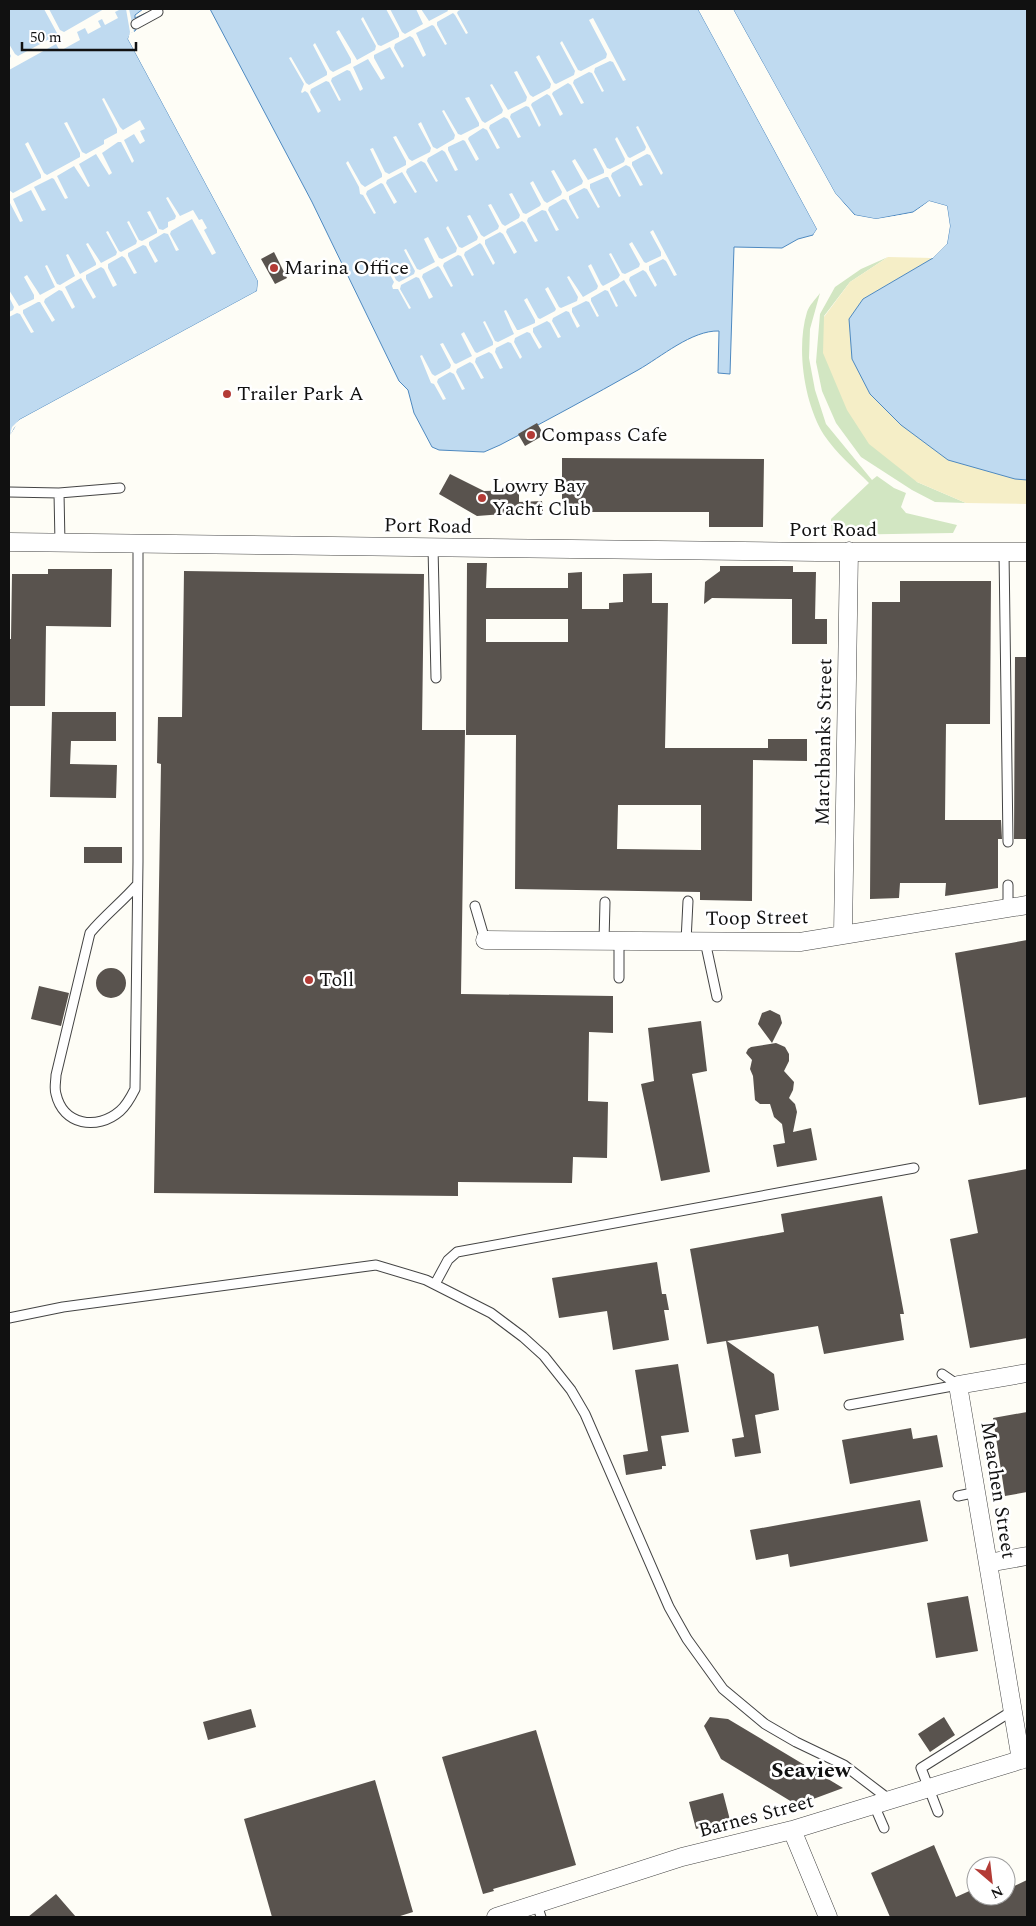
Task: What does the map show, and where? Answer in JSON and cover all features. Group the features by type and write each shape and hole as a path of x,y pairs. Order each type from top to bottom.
{"street":[{"name":"Port Road","path":"9,542 1027,552"},
{"name":"Marchbanks Street","path":"843,934 848,551"},
{"name":"Toop Street","path":"485,940 800,942 1027,905"},
{"path":"958,1385 1027,1374"},
{"name":"Meachen Street","path":"958,1385 1012,1711 1024,1759"},
{"path":"988,1563 1027,1556"},
{"name":"Barnes Street","path":"496,1917 539,1911 682,1857 792,1830 1024,1759"},
{"path":"792,1830 828,1917"}],"lane":[{"path":"136,24 158,12"},
{"path":"9,492 59,493 120,488"},
{"path":"59,493 60,543"},
{"path":"137,885 116,907 102,918 90,933 56,1075 55,1093 61,1106 69,1117 84,1123 99,1123 119,1112 135,1089 138,862 138,544"},
{"path":"433,547 436,678"},
{"path":"1004,552 1008,842"},
{"path":"1008,885 1008,908"},
{"path":"686,941 688,901"},
{"path":"605,902 619,978"},
{"path":"475,906 485,940"},
{"path":"705,941 717,997"},
{"path":"435,1284 448,1260 457,1252 914,1168"},
{"path":"9,1318 63,1307 376,1265 426,1280 492,1313 544,1356 571,1390 596,1437 669,1607 687,1638 723,1689 764,1724 844,1765 882,1802 884,1828"},
{"path":"942,1374 958,1385"},
{"path":"849,1405 958,1385"},
{"path":"958,1496 977,1492"},
{"path":"938,1812 921,1768 1012,1711"}],"green space":[{"path":"888,257 850,282 824,316 917,482 966,503 935,502 912,490 861,457 836,423 822,391 816,362 820,314 835,287 861,269"},
{"path":"820,293 810,329 809,358 815,390 826,424 872,480 877,476 894,488 906,493 901,507 906,513 957,525 953,533 832,535 831,519 869,483 824,435 811,407 807,392 802,358 804,326 808,309"}],"sand":[{"path":"888,257 933,258 863,299 1015,479 1027,480 1027,504 966,503 917,482 869,444 847,410 823,353 824,317 850,282"}],"water":[{"path":"9,9 143,9 135,15 135,18 146,13 149,20 131,32 128,39 258,281 257,291 19,420 9,436"},
{"path":"210,9 698,9 817,229 813,235 798,239 782,248 734,247 730,374 718,373 719,331 709,332 688,339 638,370 484,452 439,450 432,447 414,413 408,390 399,381 312,202"},
{"path":"733,9 1027,9 1027,480 1015,479 948,460 901,425 870,394 852,359 849,319 863,299 933,258 947,244 950,226 947,206 929,201 913,212 876,219 855,215 835,193"}],"pier":[{"path":"44,9 49,9 60,30 64,32 104,9 121,9 115,12 118,18 105,25 102,19 98,21 101,27 88,34 85,28 77,32 80,40 60,51 56,44 9,70 11,56 9,44 18,56 55,36 57,33"},
{"path":"126,9 129,9 134,32 131,33 131,39 260,280 259,292 21,422 14,428 9,438 12,427 19,420 257,291 258,281 128,39 130,32"},
{"path":"386,9 390,9 402,32 405,34 423,24 416,9 421,9 429,21 448,11 447,9 462,9 457,13 468,33 466,34 453,13 437,22 447,44 445,45 432,25 416,33 426,55 423,57 410,36 395,44 394,48 404,66 402,68 390,47 374,55 385,78 381,80 368,59 353,67 363,89 360,91 350,71 347,70 332,78 331,81 341,100 339,101 329,82 326,81 311,89 310,92 321,111 318,113 308,93 305,91 301,92 304,84 289,58 291,57 309,85 327,75 313,45 315,43 333,72 351,63 351,59 336,32 339,30 357,60 375,50 376,46 361,19 363,17 378,45 381,46 399,37 399,33"},
{"path":"698,9 701,9 819,228 818,232 813,235 817,229"},
{"path":"731,9 733,9 835,193 854,215 876,219 913,213 929,201 947,206 950,226 947,244 933,258 928,258 944,243 948,226 945,208 929,204 913,215 876,221 853,217 833,195"},
{"path":"593,18 626,80 623,81 613,62 610,61 595,68 594,72 604,91 602,92 592,73 589,72 574,80 573,83 584,103 581,104 568,83 552,94 563,114 560,116 550,96 547,94 531,105 541,125 539,127 529,107 526,106 511,114 510,117 521,137 518,138 508,119 504,117 490,125 489,128 500,148 497,149 487,130 483,128 468,139 479,159 476,161 463,140 448,147 458,170 455,171 442,150 428,158 427,161 438,181 436,182 425,163 421,161 407,169 406,172 417,192 415,193 402,172 387,180 386,183 397,202 394,204 381,183 367,191 366,194 376,213 374,214 363,195 360,194 359,187 346,163 348,161 361,184 365,187 382,177 370,149 373,148 385,172 389,174 406,165 406,161 393,137 396,136 412,161 430,152 431,148 418,124 421,122 433,147 437,149 454,139 455,135 442,111 444,110 458,134 461,135 479,126 465,98 469,97 482,121 485,123 502,113 503,110 490,85 492,84 508,110 526,101 527,97 514,72 517,71 530,95 533,97 550,88 551,84 536,57 539,55 554,83 556,84 574,75 575,71 560,43 562,41 578,70 581,71 606,58 607,54 589,20"},
{"path":"104,98 123,130 140,120 145,129 140,131 145,141 140,144 134,134 124,140 134,161 132,163 121,142 118,142 102,153 112,173 109,175 96,154 79,164 90,186 88,187 74,166 57,176 68,198 65,199 52,178 34,187 46,210 42,211 31,190 13,199 23,221 20,222 9,201 9,190 13,193 41,178 25,144 28,142 44,173 47,175 80,157 80,153 64,123 67,122 82,152 86,154 104,144 104,140 117,133 117,129 102,99"},
{"path":"638,126 663,173 661,175 650,155 647,154 632,162 643,185 640,186 630,167 626,165 612,173 611,176 621,196 619,197 608,177 606,177 590,184 590,188 600,207 598,208 587,189 584,188 569,196 579,218 577,219 566,200 563,199 549,207 548,210 559,230 556,231 546,211 542,210 528,218 527,221 538,241 535,242 522,221 507,229 506,232 517,252 514,254 500,232 485,240 485,244 495,263 493,265 480,243 465,252 464,255 474,275 472,276 461,256 458,255 444,263 443,266 453,286 451,287 438,266 423,274 422,277 433,297 429,299 419,278 416,277 401,285 400,289 411,308 409,309 398,289 393,289 394,282 383,262 386,260 396,280 399,282 414,274 415,271 404,250 406,249 417,269 420,270 435,262 424,239 428,237 439,258 442,259 456,252 457,248 446,228 448,226 459,247 462,248 477,240 478,237 467,216 470,215 484,237 498,229 499,226 488,205 491,204 505,226 519,218 520,215 509,194 512,193 523,213 526,214 541,204 530,183 533,181 547,203 561,195 562,192 551,171 554,170 567,192 582,184 583,181 572,161 575,159 588,180 604,173 593,149 596,148 607,168 610,169 624,162 625,159 615,139 617,137 630,158 645,150 646,147 636,127"},
{"path":"168,197 180,216 193,210 199,220 202,219 207,228 204,230 216,253 212,255 192,219 171,231 170,234 179,250 176,251 168,234 164,233 149,242 158,261 155,263 146,246 143,245 128,253 137,273 134,274 122,256 108,264 108,268 117,285 113,287 104,269 101,267 86,275 86,279 96,297 93,299 81,278 65,287 75,307 72,309 62,291 59,290 45,299 44,302 55,320 52,322 40,302 23,310 34,332 31,333 20,314 17,313 9,317 9,312 14,307 9,297 9,290 19,306 34,299 34,295 24,277 27,275 40,295 55,287 45,266 47,265 57,284 60,285 75,276 66,255 68,254 80,274 96,265 86,244 88,243 101,263 116,255 117,252 106,232 108,231 121,252 136,244 137,241 127,222 129,221 139,240 142,241 157,233 147,212 150,211 159,229 163,230 168,227 168,222 175,219 176,216 166,198"},
{"path":"653,230 677,275 674,276 663,259 649,266 649,270 657,285 655,287 643,270 630,277 629,280 637,296 635,297 624,280 610,288 618,306 616,307 608,291 605,290 591,298 599,316 597,317 589,302 586,301 572,308 572,312 580,326 577,328 569,312 566,311 553,318 552,321 561,337 558,338 547,321 533,328 533,332 542,347 539,349 530,333 527,332 515,338 514,342 522,357 520,359 511,343 508,342 496,348 495,352 503,368 500,369 489,352 476,358 475,362 484,378 481,379 470,362 457,369 456,372 465,389 462,390 454,374 450,372 438,379 437,382 446,399 443,400 434,384 431,383 420,356 422,355 435,376 450,368 451,365 440,344 443,343 456,364 472,356 461,334 464,332 477,353 493,345 483,322 485,321 495,341 498,342 514,334 504,311 506,310 517,330 535,323 524,300 527,298 540,319 556,309 545,289 548,287 561,308 577,301 578,297 567,277 569,276 583,297 597,289 598,286 588,266 591,264 603,286 618,278 620,275 609,254 611,253 622,273 625,274 639,267 640,264 629,244 632,242 646,263 661,256 661,252 650,232"}],"building":[{"name":"Marina Office","path":"274,252 287,278 275,284 261,259"},
{"name":"Compass Cafe","path":"537,423 544,435 525,446 518,434"},
{"path":"562,458 764,459 763,527 709,527 709,512 562,512"},
{"name":"Lowry Bay Yacht Club","path":"450,474 484,491 519,490 519,502 542,501 543,511 477,516 439,494"},
{"path":"467,563 487,563 486,588 568,588 568,573 582,572 582,609 609,609 609,603 623,602 623,574 652,573 652,603 668,603 665,748 768,748 768,739 807,739 807,761 753,760 752,901 700,900 700,892 515,889 516,735 466,735","holes":["486,619 568,619 568,642 486,642","618,805 701,805 701,850 617,849"]},
{"path":"720,566 793,566 793,572 816,572 815,619 827,619 827,644 792,644 792,599 712,598 704,604 705,582 720,571"},
{"path":"48,569 112,569 111,627 46,626 45,706 9,706 9,639 11,639 12,574 48,574"},
{"name":"Toll","path":"184,571 424,574 422,730 465,730 461,994 613,996 613,1033 589,1032 588,1101 608,1102 607,1158 573,1157 572,1183 458,1182 458,1196 154,1193 161,764 157,763 158,717 182,717"},
{"path":"900,581 991,581 990,724 946,724 945,820 1001,820 1002,839 998,839 998,888 945,896 946,883 900,883 899,898 870,899 872,602 900,602"},
{"path":"1015,657 1027,657 1027,839 1014,839"},
{"path":"52,712 116,712 116,741 71,741 70,764 117,765 116,798 50,797"},
{"path":"84,847 122,847 122,863 84,863"},
{"path":"1027,940 1027,1097 979,1105 955,953"},
{"path":"111,968 122,972 126,983 122,994 111,998 100,994 96,983 100,972"},
{"path":"39,986 69,993 61,1026 31,1019"},
{"path":"770,1010 780,1015 782,1023 772,1043 758,1024 762,1013"},
{"path":"701,1021 707,1071 692,1074 710,1172 661,1181 641,1084 654,1081 648,1028"},
{"path":"776,1043 785,1047 789,1054 789,1061 784,1071 794,1082 789,1098 795,1104 797,1112 793,1132 811,1128 817,1160 777,1167 773,1145 785,1143 782,1124 774,1117 770,1104 760,1104 755,1100 753,1076 750,1069 752,1060 746,1053 751,1047"},
{"path":"1027,1169 1027,1338 970,1348 950,1239 978,1233 968,1180"},
{"path":"882,1196 904,1314 900,1314 904,1340 824,1354 818,1326 727,1341 774,1374 779,1410 755,1415 761,1453 735,1457 732,1439 744,1437 726,1341 707,1344 690,1249 784,1232 781,1214"},
{"path":"657,1262 662,1294 666,1294 669,1310 664,1310 669,1340 613,1350 607,1311 559,1318 552,1278"},
{"path":"678,1364 689,1432 661,1436 666,1466 662,1466 662,1469 626,1475 623,1455 648,1451 635,1370"},
{"path":"1027,1412 1027,1492 1005,1496 993,1418"},
{"path":"911,1428 913,1439 937,1435 943,1467 850,1484 842,1440"},
{"path":"920,1500 928,1541 790,1567 788,1554 756,1560 750,1530"},
{"path":"968,1596 978,1651 936,1658 927,1603"},
{"path":"251,1709 256,1727 208,1740 203,1722"},
{"path":"710,1717 728,1719 843,1788 797,1805 721,1759 704,1726"},
{"path":"944,1717 955,1735 930,1752 918,1734"},
{"path":"536,1730 576,1865 493,1889 494,1891 483,1894 442,1757"},
{"path":"375,1780 413,1912 397,1917 272,1917 244,1819"},
{"path":"723,1793 730,1820 696,1829 689,1802"},
{"path":"934,1845 956,1897 966,1892 966,1906 1016,1906 1016,1885 1027,1880 1027,1917 890,1917 871,1873"},
{"path":"56,1894 76,1917 28,1917"}],"place":[{"name":"Marina Office","path":"274,268"},
{"name":"Trailer Park A","path":"227,394"},
{"name":"Compass Cafe","path":"531,435"},
{"name":"Lowry Bay Yacht Club","path":"482,498"},
{"name":"Toll","path":"309,980"}],"district":[{"name":"Seaview","path":"811,1770"}]}
